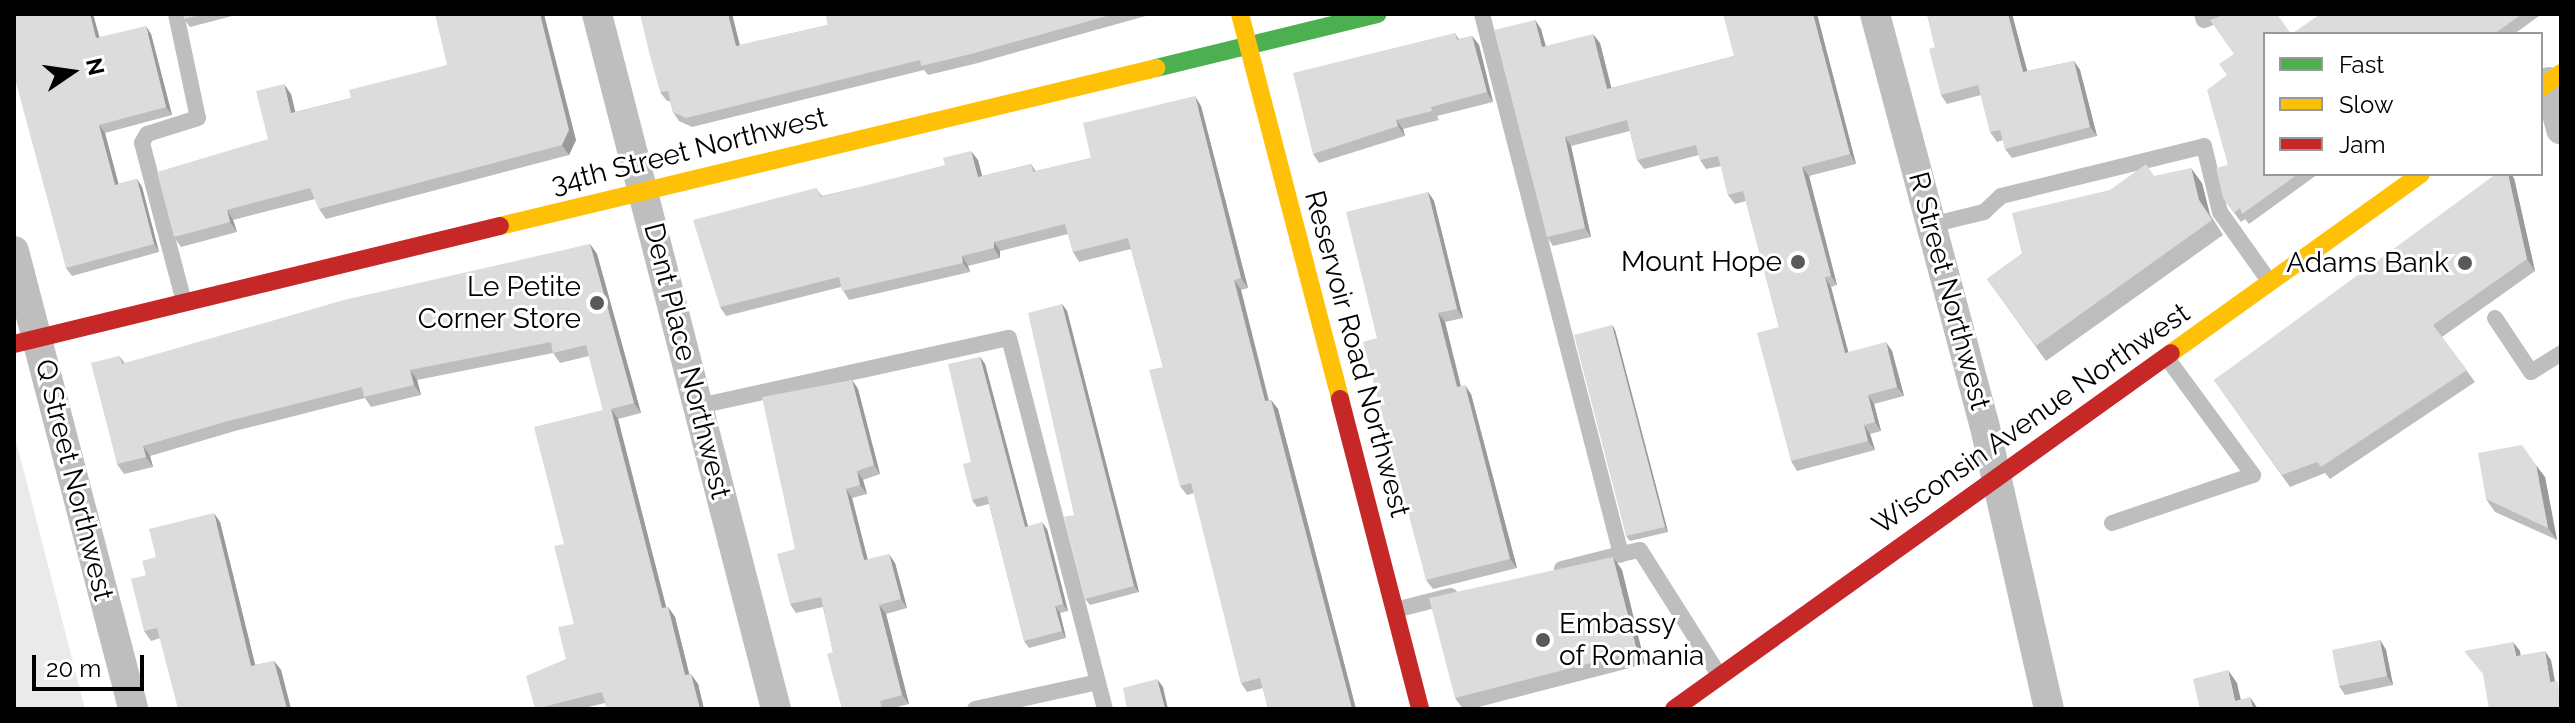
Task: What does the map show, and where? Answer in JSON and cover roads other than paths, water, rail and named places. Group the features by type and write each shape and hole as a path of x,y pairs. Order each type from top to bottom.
{"main road":[{"name":"Reservoir Road Northwest","path":"1240,14 1420,709"},
{"name":"34th Street Northwest","path":"26,341 1377,14"},
{"name":"Wisconsin Avenue Northwest","path":"1674,709 2418,176"}],"street":[{"name":"Dent Place Northwest","path":"597,14 776,709"},
{"name":"R Street Northwest","path":"1875,14 1998,479 2049,709"},
{"path":"2550,81 2561,129"},
{"name":"Q Street Northwest","path":"14,251 26,341 133,709"}],"lane":[{"path":"176,14 198,118 147,134 142,143 184,303"},
{"path":"1482,14 1621,554"},
{"path":"2202,14 2204,20 2220,14"},
{"path":"1931,225 1984,212 2001,196 2204,146 2220,212 2270,282"},
{"path":"2495,318 2531,372 2561,353"},
{"path":"699,406 1009,338 1105,709"},
{"path":"2112,523 2253,475 2167,358"},
{"path":"1545,573 1640,550 1720,676"},
{"path":"1394,610 1469,592"},
{"path":"975,709 1098,682"}],"place":[{"name":"Mount Hope","path":"1798,262"},
{"name":"Adams Bank","path":"2465,263"},
{"name":"Le Petite Corner Store","path":"597,303"},
{"name":"Embassy of Romania","path":"1543,640"}]}
